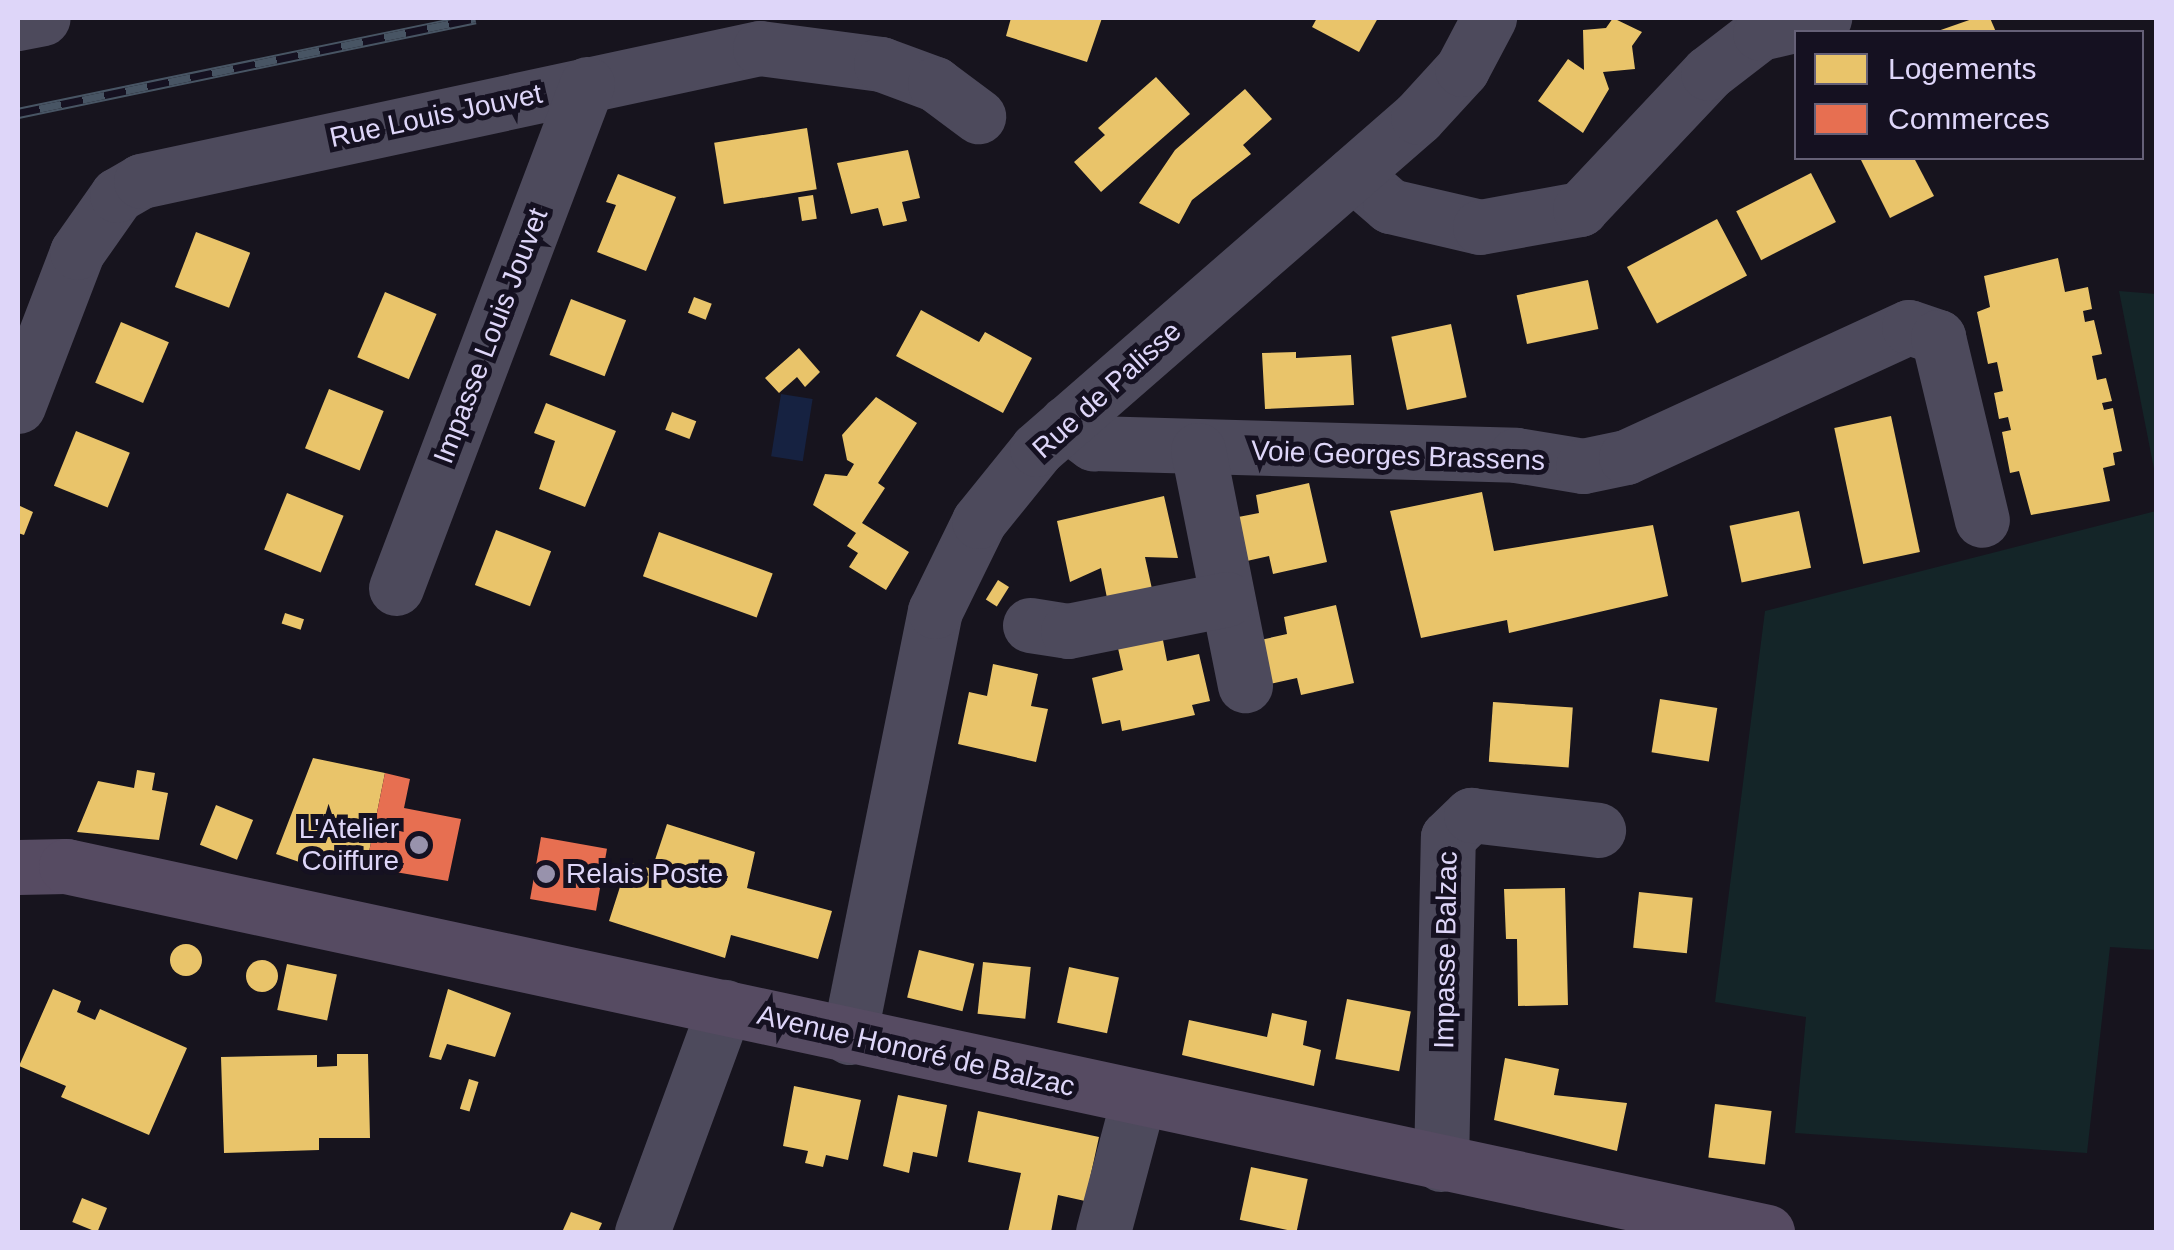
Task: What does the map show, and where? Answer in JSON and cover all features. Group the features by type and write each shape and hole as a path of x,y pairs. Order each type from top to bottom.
{"main road":[{"name":"Avenue Honoré de Balzac","path":"18,840 42,866 1767,1232"}],"street":[{"path":"18,23 43,18"},
{"name":"Rue de Palisse","path":"849,1037 936,611 980,522 1066,423 1353,174 1462,69 1489,18"},
{"path":"1353,174 1390,206 1480,228 1580,209 1721,63 1760,32 1824,18"},
{"name":"Rue Louis Jouvet","path":"18,406 76,252 117,195 142,181 760,48 830,52 934,84 978,116"},
{"name":"Impasse Louis Jouvet","path":"396,588 586,84"},
{"name":"Voie Georges Brassens","path":"1066,423 1093,443 1198,450 1516,455 1583,466 1626,457 1909,327 1938,337 1982,520"},
{"path":"1198,450 1245,684"},
{"path":"1030,625 1068,631 1227,599"},
{"name":"Impasse Balzac","path":"1441,1164 1448,838 1470,815 1598,830"},
{"path":"642,1232 725,1008"},
{"path":"1103,1232 1138,1100"}],"shaded area":[{"path":"2119,291 2156,294 2156,479"},
{"path":"2156,511 2156,950 2110,947 2087,1153 1795,1133 1806,1017 1715,1002 1765,611"}],"water":[{"path":"781,394 813,399 803,461 771,456"}],"building: Logements":[{"path":"1011,18 1102,18 1087,62 1006,36"},
{"path":"1317,18 1378,18 1359,52 1312,27"},
{"path":"1613,18 1642,32 1632,46 1635,69 1603,72 1609,89 1583,133 1538,101 1568,59 1584,70 1583,30 1606,28"},
{"path":"1975,18 1990,18 1995,30 1941,30"},
{"path":"1156,77 1190,114 1101,192 1074,162 1105,135 1098,128"},
{"path":"1245,89 1272,119 1243,145 1251,154 1192,200 1179,224 1139,203 1175,150"},
{"path":"807,128 817,189 724,204 714,143"},
{"path":"908,150 920,198 902,202 907,221 883,226 878,208 851,214 837,163"},
{"path":"1861,160 1915,160 1934,196 1890,218"},
{"path":"1811,173 1836,222 1761,260 1736,211"},
{"path":"618,174 676,197 646,271 597,252 616,205 606,202"},
{"path":"813,195 817,219 802,221 798,197"},
{"path":"1717,219 1747,276 1657,323 1627,267"},
{"path":"196,232 250,253 229,308 175,287"},
{"path":"2058,258 2065,292 2088,287 2092,309 2083,311 2085,322 2094,320 2102,354 2092,356 2097,380 2106,378 2112,401 2102,403 2104,410 2113,408 2122,451 2113,453 2115,465 2103,468 2110,501 2031,515 2019,471 2010,473 2002,432 2011,430 2008,417 1999,419 1994,393 2003,391 1997,362 1988,364 1977,312 1990,307 1984,276"},
{"path":"1588,280 1598,329 1527,344 1517,295"},
{"path":"385,292 437,314 409,379 357,357"},
{"path":"694,297 712,304 706,320 688,313"},
{"path":"571,299 626,320 605,376 549,355"},
{"path":"921,310 979,342 985,332 1032,358 1003,413 896,356"},
{"path":"121,322 169,342 143,403 95,383"},
{"path":"1451,324 1467,397 1407,410 1391,337"},
{"path":"799,348 820,372 805,387 797,377 779,393 765,378"},
{"path":"1296,352 1296,358 1351,355 1354,405 1265,409 1262,353"},
{"path":"329,389 384,411 360,470 305,448"},
{"path":"876,397 917,423 878,483 885,488 862,523 909,552 886,590 849,567 858,553 847,546 856,533 813,505 825,474 847,476 854,464 847,460 842,435"},
{"path":"546,403 616,431 585,507 539,489 555,441 534,433"},
{"path":"672,412 696,421 689,439 665,430"},
{"path":"1891,416 1920,552 1863,564 1834,428"},
{"path":"76,431 130,453 108,507 54,486"},
{"path":"1309,483 1327,562 1273,574 1269,556 1238,563 1228,519 1259,513 1256,495"},
{"path":"1482,492 1494,551 1653,525 1668,596 1509,633 1507,620 1421,638 1390,511"},
{"path":"287,493 344,516 321,572 264,550"},
{"path":"1164,496 1178,558 1145,557 1152,589 1107,598 1101,568 1070,582 1057,521"},
{"path":"18,505 33,512 24,535 18,533"},
{"path":"1799,511 1811,568 1742,582 1730,526"},
{"path":"496,530 551,551 530,606 475,585"},
{"path":"659,532 773,573 757,618 643,576"},
{"path":"998,580 1009,587 997,606 986,600"},
{"path":"1336,605 1354,683 1301,695 1297,678 1266,685 1256,641 1287,634 1284,617"},
{"path":"285,613 304,619 301,630 282,623"},
{"path":"1162,635 1167,661 1199,654 1210,701 1192,705 1195,715 1122,731 1120,720 1102,724 1092,678 1123,670 1117,644"},
{"path":"993,664 1038,674 1031,706 1048,709 1036,762 958,744 969,692 987,696"},
{"path":"1660,699 1717,708 1709,761 1652,752"},
{"path":"1493,702 1573,708 1569,767 1489,762"},
{"path":"313,758 385,773 366,867 311,856 308,865 276,854"},
{"path":"137,770 155,773 152,790 168,793 159,840 77,832 98,781 134,788"},
{"path":"216,805 253,820 237,860 200,845"},
{"path":"667,824 755,852 747,888 832,911 818,959 731,935 725,958 609,921 628,862 652,869"},
{"path":"1565,888 1568,1005 1518,1006 1517,939 1506,939 1504,889"},
{"path":"1639,892 1693,898 1687,953 1633,948"},
{"path":"186,944 197,949 202,960 197,971 186,976 175,971 170,960 175,949"},
{"path":"919,950 974,964 962,1011 907,998"},
{"path":"262,960 273,965 278,976 273,987 262,992 251,987 246,976 251,965"},
{"path":"983,962 1031,967 1025,1019 978,1014"},
{"path":"287,964 337,975 327,1021 277,1010"},
{"path":"1069,967 1119,978 1107,1033 1057,1023"},
{"path":"53,989 81,1001 77,1012 95,1020 100,1009 187,1048 149,1135 61,1097 66,1086 19,1066"},
{"path":"448,989 511,1013 495,1057 447,1044 441,1060 429,1057"},
{"path":"1347,999 1411,1011 1399,1071 1335,1059"},
{"path":"1272,1013 1307,1021 1303,1045 1321,1050 1314,1086 1182,1055 1189,1020 1267,1037"},
{"path":"337,1054 368,1054 370,1138 319,1138 319,1150 224,1153 221,1057 317,1055 317,1067 337,1066"},
{"path":"1505,1058 1559,1069 1554,1095 1627,1103 1617,1151 1494,1120"},
{"path":"469,1079 479,1082 469,1112 460,1109"},
{"path":"794,1086 861,1100 848,1160 826,1155 823,1167 805,1163 808,1151 783,1146"},
{"path":"898,1095 947,1105 937,1157 913,1152 909,1173 883,1166"},
{"path":"1715,1104 1772,1111 1765,1165 1708,1158"},
{"path":"978,1111 1099,1137 1085,1201 1058,1195 1051,1232 1008,1232 1021,1173 968,1162"},
{"path":"1251,1167 1308,1179 1297,1232 1240,1220"},
{"path":"82,1198 107,1208 97,1232 72,1222"},
{"path":"571,1212 602,1223 598,1232 563,1230"}],"building: Commerces":[{"path":"385,773 410,779 404,808 461,819 448,881 366,867"},
{"path":"541,837 607,849 596,911 530,899"}],"railway":[{"path":"18,113 475,18"}],"place":[{"name":"L'Atelier Coiffure","path":"419,845"},
{"name":"Relais Poste","path":"546,874"}]}
